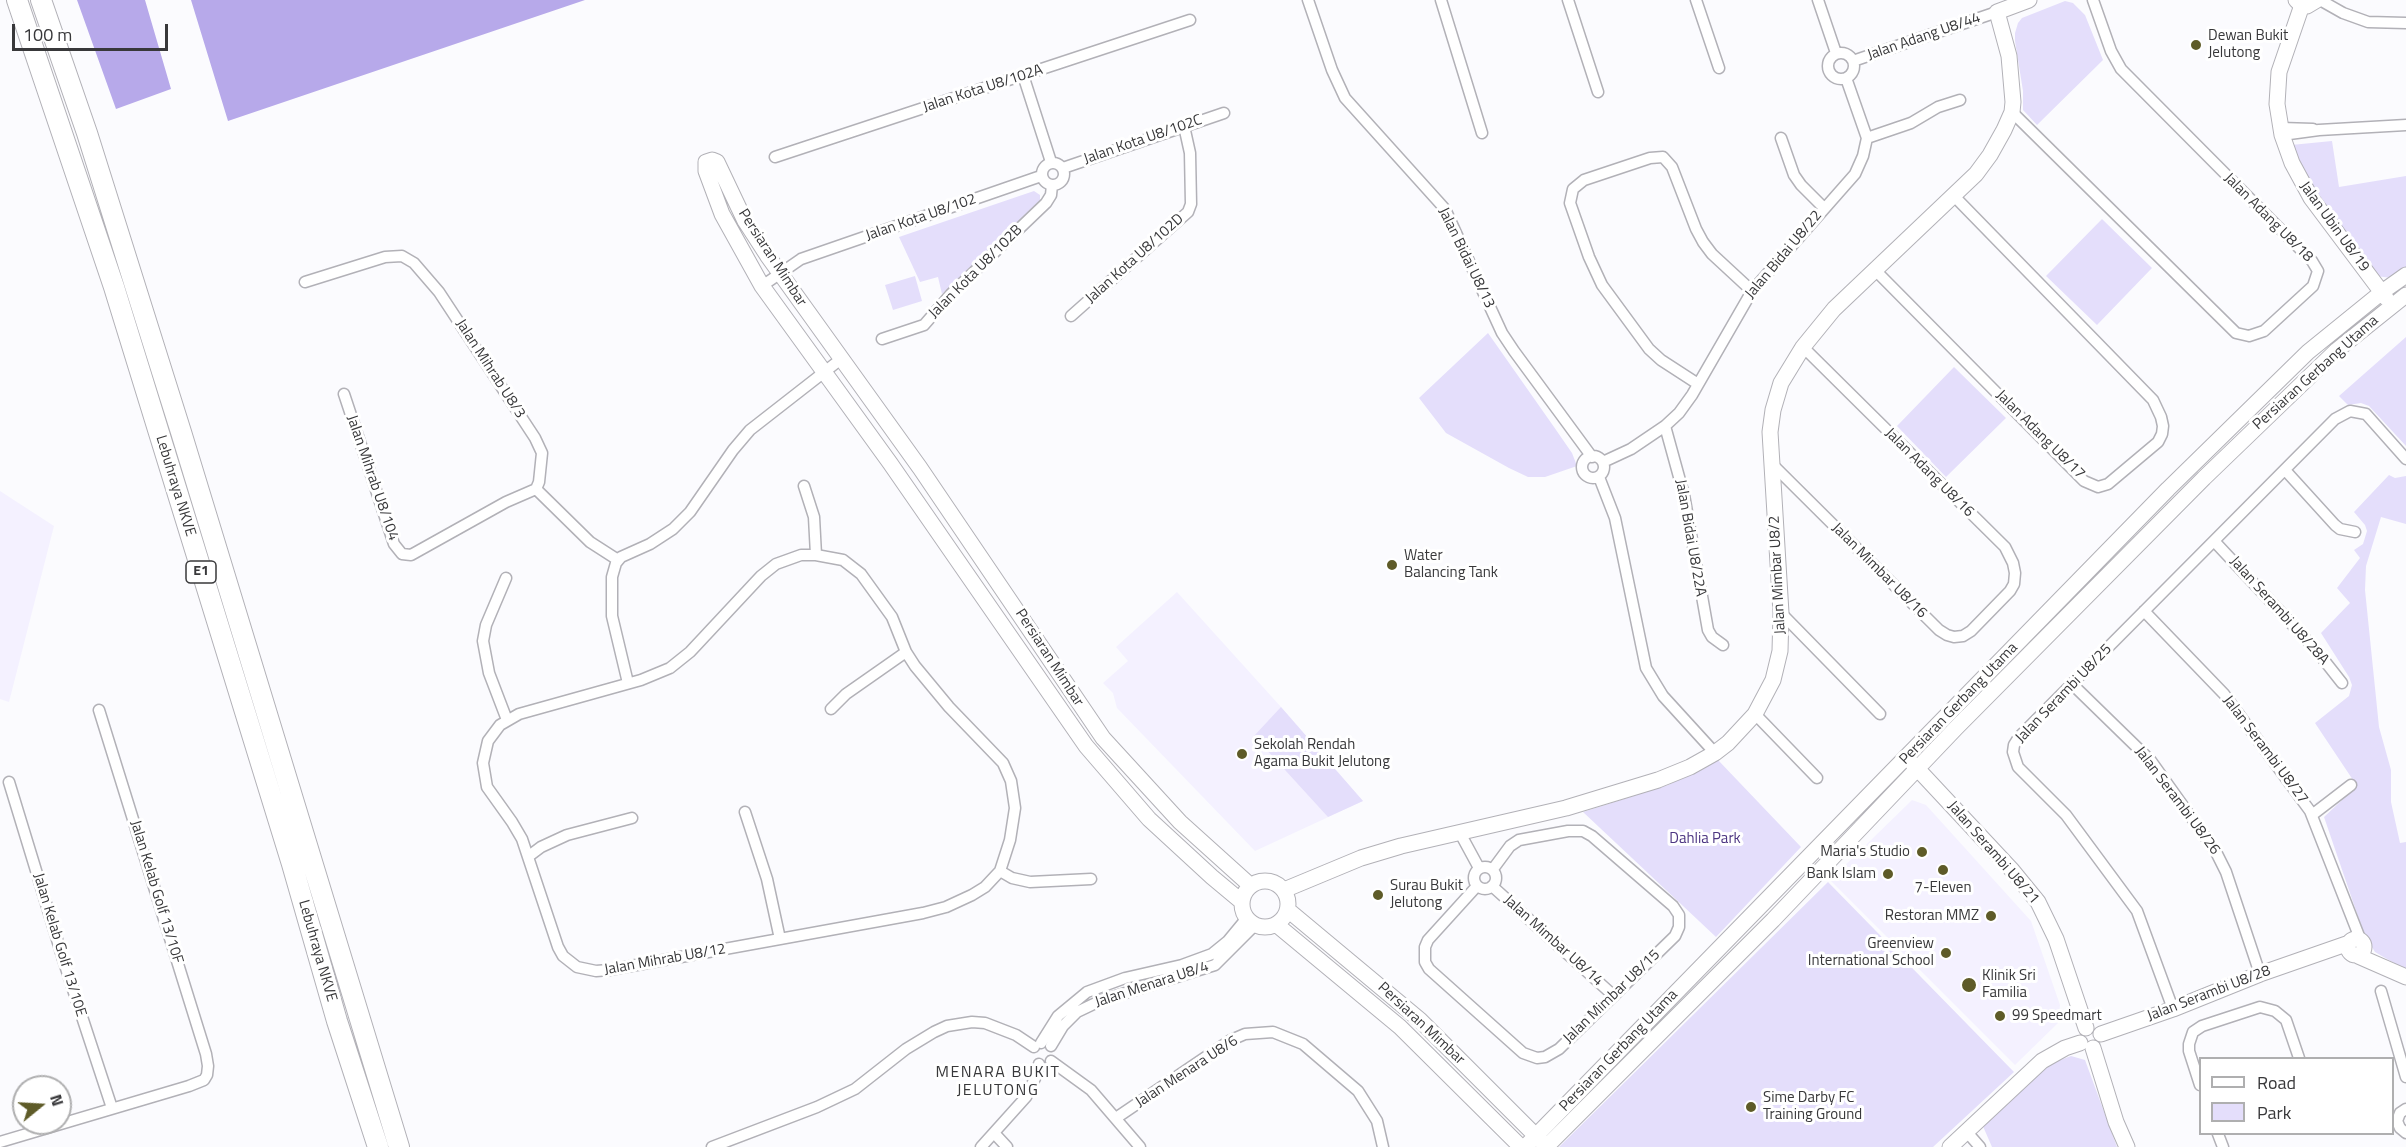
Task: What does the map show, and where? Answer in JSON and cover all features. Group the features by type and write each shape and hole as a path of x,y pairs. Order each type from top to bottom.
{"highway":[{"name":"Lebuhraya NKVE","path":"17,0 114,287 292,864 337,1022 378,1147"},
{"name":"Lebuhraya NKVE","path":"41,0 87,133 178,421 399,1147"}],"street":[{"name":"Jalan Bidai U8/13","path":"1308,0 1332,70 1345,98 1445,209 1502,333 1592,457"},
{"path":"1441,0 1482,133"},
{"path":"1568,0 1598,92"},
{"path":"1696,0 1719,68"},
{"path":"1818,0 1836,53"},
{"name":"Jalan Adang U8/44","path":"1853,61 2029,0"},
{"name":"Jalan Adang U8/18","path":"2012,112 2236,333 2249,336 2264,331 2313,286 2318,271 2312,261 2121,69 2111,51 2093,0"},
{"path":"2309,1 2368,22 2406,23"},
{"name":"Jalan Ubin U8/19","path":"2309,1 2279,72 2277,104 2281,131 2292,163 2310,198 2392,305"},
{"name":"Jalan Mimbar U8/2","path":"1284,890 1361,858 1401,846 1633,789 1677,773 1715,753 1728,743 1755,714 1766,696 1778,665 1780,651 1781,613 1771,463 1771,419 1775,397 1787,370 1803,347 1838,306 1983,165 1998,142 2012,112 2012,73 1997,12"},
{"name":"Jalan Kota U8/102A","path":"775,157 1190,20"},
{"path":"1836,53 1848,54 1853,61 1854,69 1846,78"},
{"path":"1836,53 1828,62 1828,71 1833,77 1846,78"},
{"path":"1023,75 1052,162 1062,168 1063,178 1059,183 1052,185 1045,182 1041,176 1044,165 1052,162"},
{"path":"1846,78 1867,138 1911,123 1938,107 1960,100"},
{"name":"Jalan Kota U8/102C","path":"1062,168 1224,113"},
{"path":"2281,131 2406,125"},
{"name":"Jalan Kota U8/102D","path":"1071,316 1188,212 1191,204 1190,153 1184,126"},
{"path":"1781,138 1794,175 1801,186 1824,208"},
{"name":"Jalan Bidai U8/22","path":"1603,462 1631,449 1665,426 1687,404 1752,291 1855,174 1863,156 1867,138"},
{"path":"1698,384 1661,360 1649,349 1602,285 1588,257 1570,203 1573,189 1584,180 1650,158 1663,157 1672,168 1703,242 1712,254 1752,291"},
{"name":"Persiaran Mimbar","path":"1242,902 1212,878 1149,819 1091,752 890,463 762,286 722,213 705,168 709,161 717,162 746,221 780,273 920,468 1103,738 1166,808 1251,886"},
{"name":"Jalan Kota U8/102","path":"762,286 801,259 1041,176"},
{"name":"Jalan Kota U8/102B","path":"882,339 924,325 951,294 1046,203 1051,195 1052,185"},
{"name":"Jalan Adang U8/17","path":"1875,270 2084,481 2098,487 2108,484 2158,442 2163,426 2153,400 1953,195"},
{"name":"Jalan Mihrab U8/3","path":"305,282 385,257 402,256 414,263 439,292 536,438 542,453 539,482 536,489"},
{"name":"Persiaran Gerbang Utama","path":"1543,1143 1906,758 2169,489 2308,352 2406,275"},
{"name":"Persiaran Gerbang Utama","path":"1523,1147 1543,1143 1766,927 2212,470 2337,350 2406,295"},
{"name":"Jalan Adang U8/16","path":"1803,347 2004,547 2013,563 2014,584 1994,609"},
{"path":"628,683 612,616 612,577 618,560 673,530 690,512 733,450 750,430 841,359"},
{"name":"Jalan Mihrab U8/104","path":"344,394 394,544 402,554 411,555 418,552 506,502 536,489"},
{"name":"Jalan Serambi U8/25","path":"2173,1009 2137,911 2066,815 2018,767 2014,759 2014,745 2019,737 2335,419 2350,411 2366,414 2406,459"},
{"name":"Jalan Bidai U8/22A","path":"1665,426 1684,495 1708,630 1712,637 1723,645"},
{"path":"1592,457 1603,462 1604,470 1599,477 1591,478 1583,469 1585,461 1592,457"},
{"name":"Jalan Mimbar U8/16","path":"1771,463 1938,630 1954,638 1964,636 1994,609"},
{"path":"2285,470 2335,525 2346,531 2355,532"},
{"path":"1599,477 1615,518 1646,668 1664,696 1715,753"},
{"path":"804,486 816,528 816,555"},
{"path":"536,489 590,542 618,560"},
{"name":"Jalan Serambi U8/28A","path":"2214,541 2316,650 2342,683"},
{"name":"Jalan Mihrab U8/12","path":"816,555 843,560 861,574 892,617 906,652 942,699 997,754 1008,771 1015,808 1010,840 1000,871 985,887 946,907 899,918 609,970 596,971 577,968 563,956 558,947 529,856 512,822 487,787 483,774 484,755 488,741 507,720 547,704 659,674 680,662 769,569 792,557 816,555"},
{"path":"506,578 486,625 483,641 489,673 507,720"},
{"name":"Jalan Serambi U8/27","path":"2144,611 2228,699 2312,815 2350,912 2355,947"},
{"path":"1781,613 1880,714"},
{"path":"831,709 846,694 906,652"},
{"name":"Jalan Serambi U8/26","path":"2072,684 2151,761 2216,852 2226,872 2260,974"},
{"name":"Jalan Kelab Golf 13/10F","path":"99,710 208,1066 204,1080 112,1108"},
{"path":"1755,714 1817,778"},
{"name":"Jalan Serambi U8/21","path":"1906,758 2011,869 2038,902 2056,939 2086,1028"},
{"name":"Jalan Kelab Golf 13/10E","path":"9,782 63,959 112,1108"},
{"path":"2312,815 2351,785"},
{"path":"746,812 771,894 780,939"},
{"path":"529,856 541,847 567,835 632,818"},
{"name":"Jalan Mimbar U8/15","path":"1477,886 1428,939 1425,947 1425,962 1429,969 1523,1053 1537,1058 1552,1054 1677,932 1680,921 1673,906 1592,836 1583,831 1568,831 1519,840 1510,846 1493,870"},
{"path":"1460,833 1479,868"},
{"path":"1488,867 1493,870 1496,880 1492,886 1483,889 1477,886 1474,876 1479,868 1488,867"},
{"path":"1000,871 1012,878 1030,882 1091,879"},
{"path":"1264,881 1279,885 1284,890 1288,909 1286,916 1277,925 1270,927 1251,922 1242,902 1251,886 1264,881"},
{"name":"Jalan Mimbar U8/14","path":"1492,886 1614,996"},
{"name":"Persiaran Mimbar","path":"1288,909 1420,1020 1543,1143"},
{"name":"Jalan Menara U8/4","path":"1042,1045 1077,1012 1087,1006 1215,965 1251,922"},
{"name":"Persiaran Mimbar","path":"1277,925 1400,1027 1523,1147"},
{"path":"2355,947 2406,977"},
{"name":"Jalan Serambi U8/28","path":"2101,1034 2317,954 2355,947"},
{"path":"2381,991 2406,1077"},
{"path":"2199,1082 2189,1052 2193,1032 2202,1026 2260,1007 2275,1011 2286,1020 2298,1057"},
{"path":"712,1147 817,1107 855,1089 906,1049 947,1026 960,1023 985,1023 1042,1045 1054,1055 1052,1061 1046,1064 1039,1064 1032,1056 1042,1045"},
{"path":"1950,1147 2042,1061 2065,1048 2087,1045 2101,1041 2101,1034 2093,1027 2081,1032 2087,1045 2116,1122 2127,1147"},
{"name":"Jalan Menara U8/6","path":"1116,1118 1231,1040 1245,1034 1273,1032 1303,1044 1325,1060 1358,1091 1377,1121 1383,1147"},
{"path":"1052,1061 1090,1090 1140,1147"},
{"path":"981,1147 1026,1097 1037,1074 1039,1064"},
{"path":"0,1142 112,1108"},
{"path":"2406,1109 2395,1121 2406,1133"},
{"path":"1966,1131 1980,1147"},
{"path":"994,1133 1007,1147"}],"shaded area":[{"path":"77,0 145,0 171,89 116,109"},
{"path":"191,0 585,0 228,121"},
{"path":"0,491 54,526 9,702 0,699"},
{"name":"Sekolah Rendah Agama Bukit Jelutong","path":"1177,592 1363,801 1255,851 1117,708 1113,693 1103,683 1128,661 1116,647"},
{"path":"1912,800 1926,805 2031,921 2060,1005 2058,1023 2015,1065 1830,880"}],"green space":[{"path":"2065,1 2073,3 2085,15 2103,60 2037,125 2023,110 2023,91 2015,33 2022,18"},
{"path":"2332,141 2339,187 2406,176 2406,269 2392,278 2376,276 2314,196 2291,145"},
{"path":"1034,191 1040,195 1040,200 942,294 938,277 920,282 899,237"},
{"path":"2102,219 2152,268 2097,325 2046,276"},
{"path":"915,276 922,301 893,310 885,285"},
{"path":"1488,333 1572,453 1577,466 1545,477 1528,477 1446,433 1419,398"},
{"path":"2406,337 2406,446 2369,406 2361,403 2348,405 2339,396"},
{"path":"1954,367 2006,418 1946,477 1897,426"},
{"path":"2389,475 2395,478 2406,476 2406,524 2381,517 2366,566 2365,590 2379,727 2391,770 2391,802 2400,843 2406,842 2406,970 2375,952 2364,934 2324,817 2357,786 2315,723 2349,696 2352,685 2349,677 2321,633 2350,603 2337,588 2360,558 2354,550 2363,544 2367,531 2354,512"},
{"path":"1281,707 1363,801 1328,817 1254,736"},
{"name":"Dahlia Park","path":"1718,760 1801,847 1716,937 1583,812 1668,785"},
{"path":"1828,882 2014,1072 1933,1147 1559,1147"},
{"path":"2071,1056 2085,1060 2117,1147 1992,1147 1982,1124 2039,1068"}],"place":[{"name":"Dewan Bukit Jelutong","path":"2196,45"},
{"name":"Water Balancing Tank","path":"1392,565"},
{"name":"Sekolah Rendah Agama Bukit Jelutong","path":"1242,754"},
{"name":"Maria's Studio","path":"1922,852"},
{"name":"7-Eleven","path":"1943,870"},
{"name":"Bank Islam","path":"1888,874"},
{"name":"Surau Bukit Jelutong","path":"1378,895"},
{"name":"Restoran MMZ","path":"1991,916"},
{"name":"Greenview International School","path":"1946,953"},
{"name":"Klinik Sri Familia","path":"1969,985"},
{"name":"99 Speedmart","path":"2000,1016"},
{"name":"Sime Darby FC Training Ground","path":"1751,1107"}],"district":[{"name":"MENARA BUKIT JELUTONG","path":"998,1082"}]}
